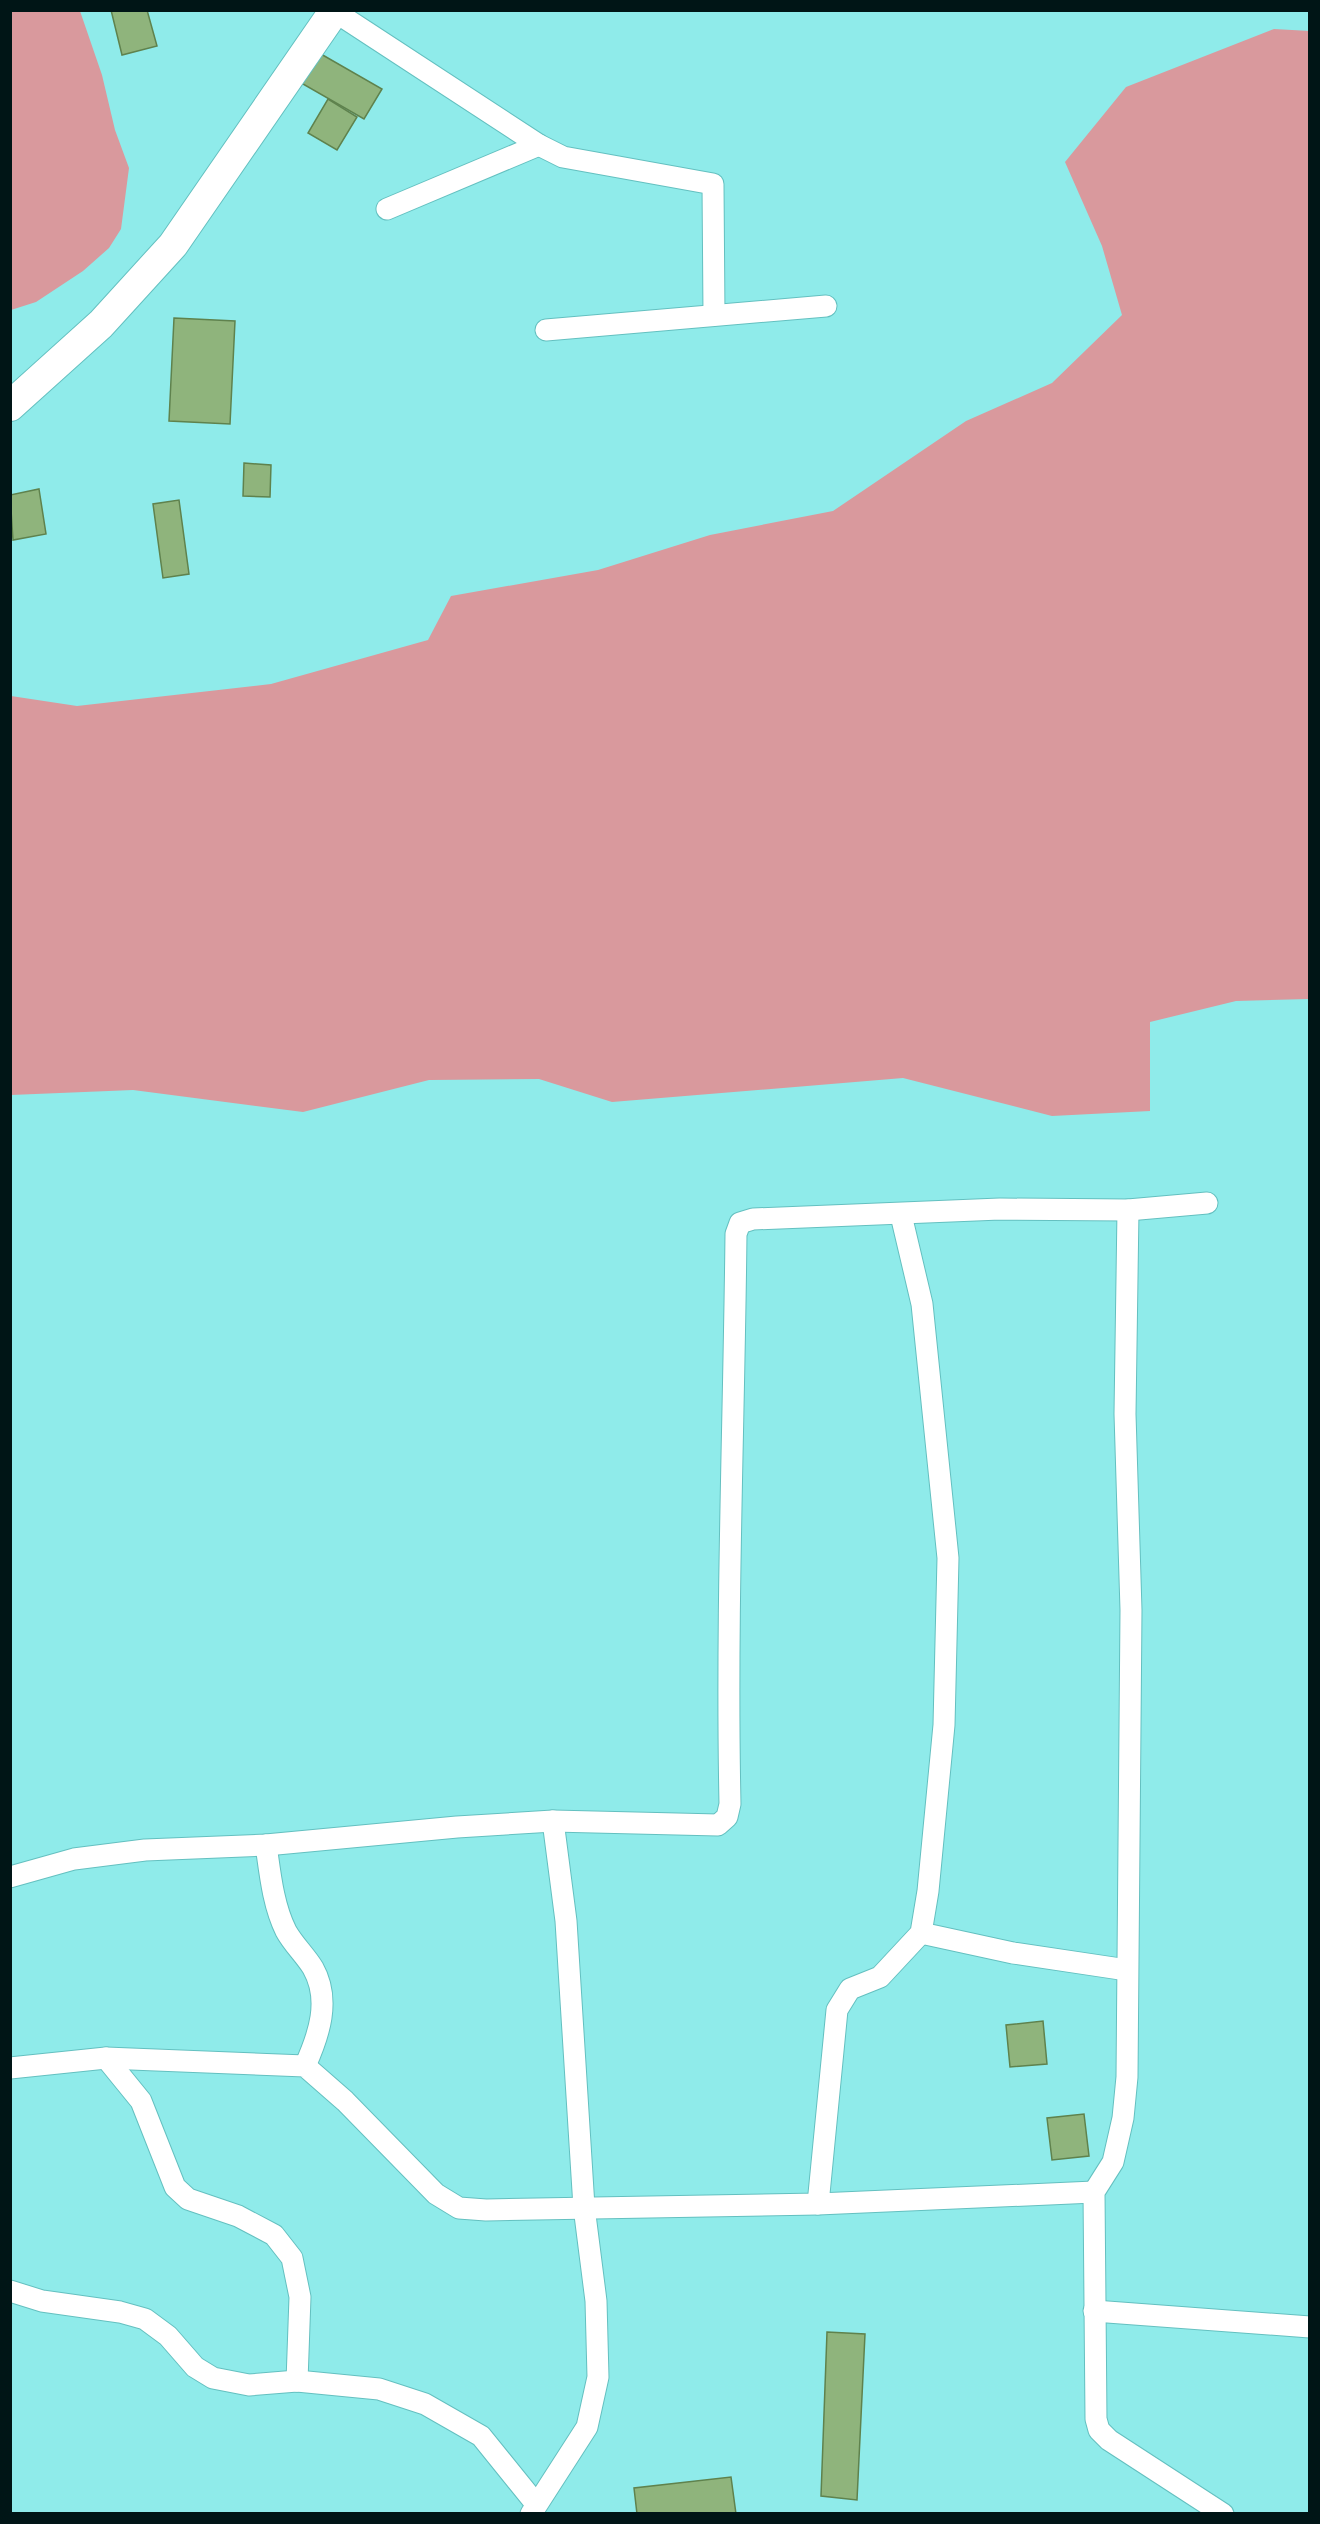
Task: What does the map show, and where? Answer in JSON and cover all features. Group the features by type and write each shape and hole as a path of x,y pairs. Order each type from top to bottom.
{"street":[{"path":"10,406 101,324 173,245 335,11 539,145 562,157 713,184 714,315"},
{"path":"387,209 539,145"},
{"path":"546,330 826,306"},
{"path":"10,1877 74,1859 145,1850 266,1845 457,1827 554,1821 718,1825 727,1817 730,1804 728,1543 736,1234 741,1223 753,1219 901,1215 1000,1209 1128,1210 1207,1203"},
{"path":"1128,1210 1125,1414 1131,1610 1127,2076 1123,2118 1113,2162 1094,2192 1096,2420 1099,2430 1109,2440 1223,2514"},
{"path":"818,2204 837,2010 850,1989 880,1977 921,1933 928,1891 944,1725 948,1558 922,1304 901,1215"},
{"path":"10,2291 42,2301 120,2312 145,2319 168,2336 195,2367 213,2378 249,2385 297,2381 379,2389 425,2404 481,2436 534,2509 587,2427 598,2377 596,2301 584,2206 566,1921 554,1821"},
{"path":"266,1845 272,1888 286,1930 314,1970 322,1994 321,2023 305,2066"},
{"path":"921,1933 1013,1953 1127,1970"},
{"path":"10,2068 27,2064 106,2058 305,2066 345,2101 436,2194 459,2208 818,2204 1094,2192"},
{"path":"106,2058 141,2101 175,2187 188,2199 237,2216 274,2235 292,2258 300,2297 297,2381"},
{"path":"1094,2311 1310,2327"}],"shaded area":[{"path":"11,10 80,11 102,75 115,130 129,168 121,229 109,248 83,271 36,302 11,310"},
{"path":"1274,29 1310,31 1309,999 1236,1001 1150,1022 1150,1111 1052,1116 903,1078 612,1102 539,1079 429,1080 303,1112 133,1090 11,1095 11,696 77,706 271,684 428,640 451,596 598,570 710,535 833,511 966,421 1052,383 1122,315 1102,246 1065,162 1126,87"}],"building":[{"path":"111,10 147,10 157,46 122,55"},
{"path":"300,42 382,89 364,119 282,72"},
{"path":"328,99 357,117 337,150 308,133"},
{"path":"174,318 235,321 230,424 169,421"},
{"path":"244,463 271,465 270,497 243,496"},
{"path":"39,489 46,534 13,540 10,495"},
{"path":"179,500 189,574 163,578 153,504"},
{"path":"1043,2021 1047,2064 1010,2067 1006,2025"},
{"path":"1084,2114 1089,2156 1052,2160 1047,2118"},
{"path":"827,2332 865,2334 857,2500 821,2496"},
{"path":"731,2477 736,2514 637,2514 634,2488"}]}
